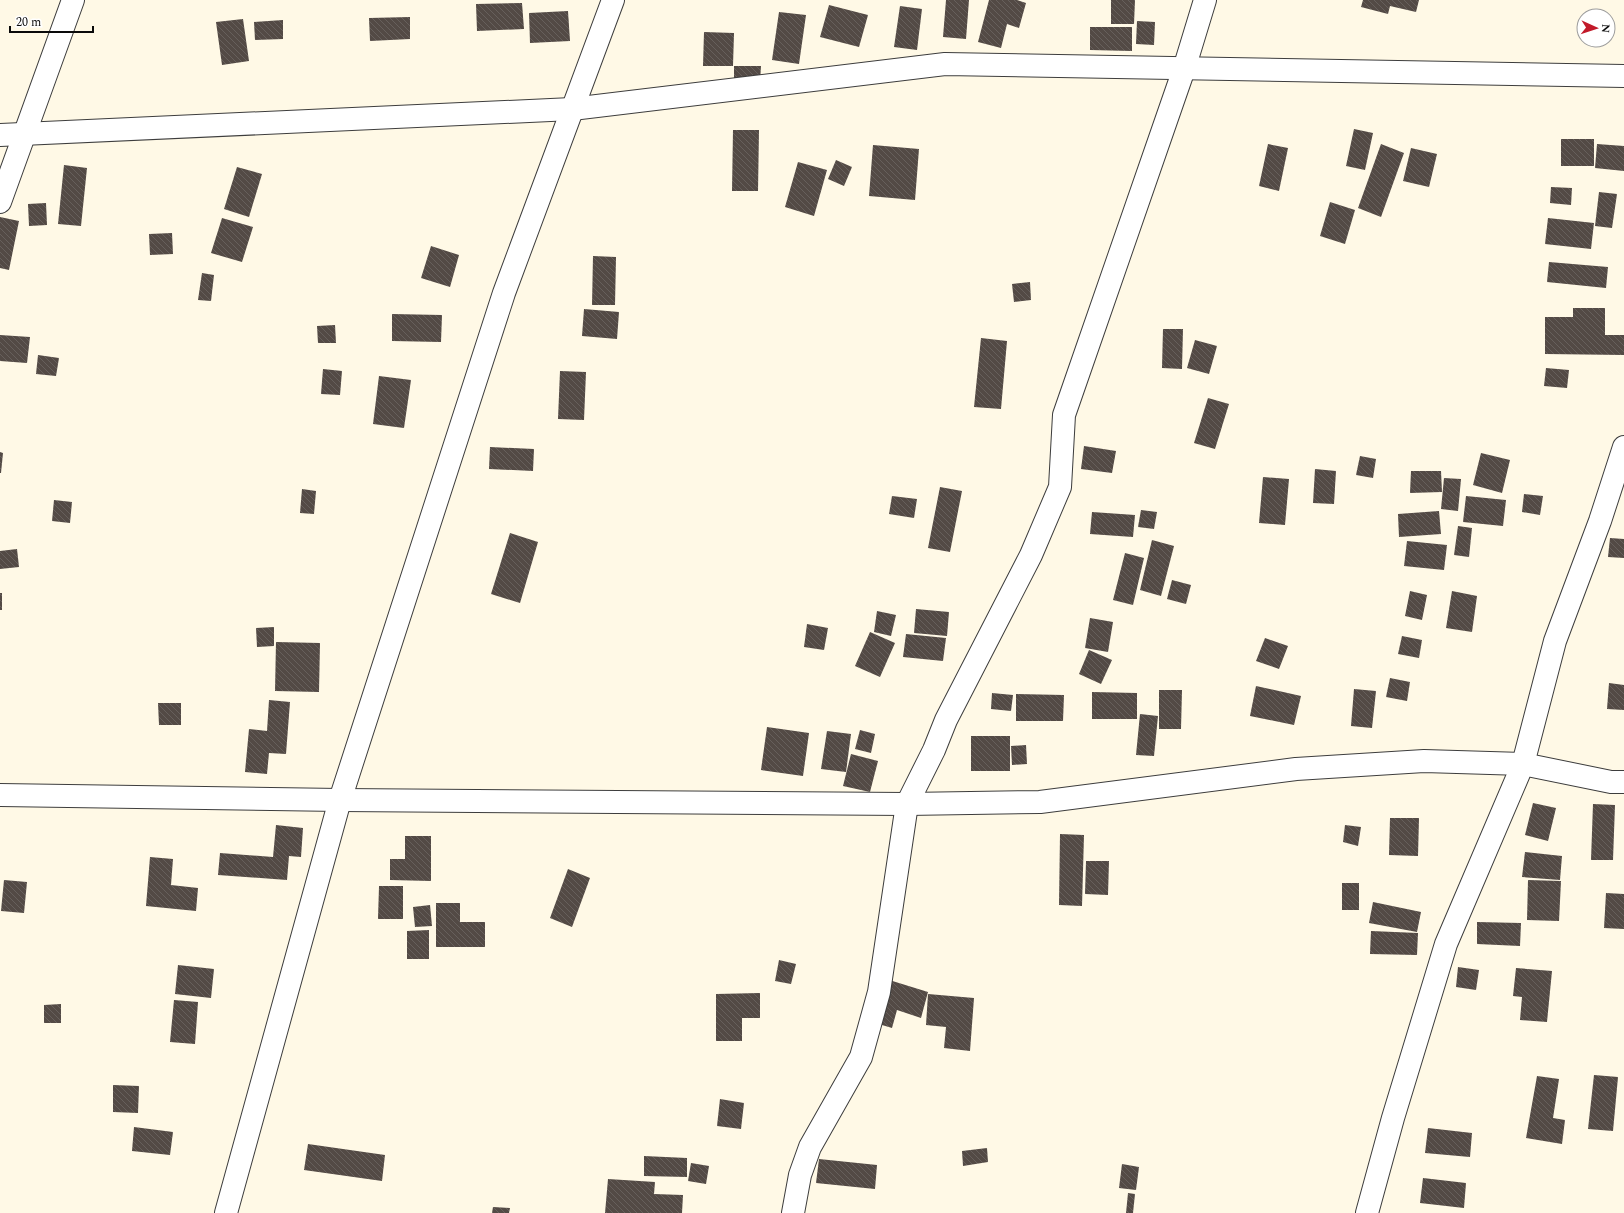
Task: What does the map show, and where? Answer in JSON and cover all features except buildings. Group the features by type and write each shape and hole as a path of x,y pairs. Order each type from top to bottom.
{"street":[{"path":"0,202 74,0"},
{"path":"226,1213 340,800 504,293 614,0"},
{"path":"793,1213 800,1176 810,1147 861,1057 879,992 907,804 934,750 946,720 1031,555 1060,487 1064,415 1184,69 1205,0"},
{"path":"0,135 572,109 944,64 1624,76"},
{"path":"1367,1213 1393,1118 1446,944 1523,764 1555,641 1600,521 1624,447"},
{"path":"0,795 340,800 907,804 1040,802 1296,769 1424,761 1523,764 1611,782 1624,782"}]}
